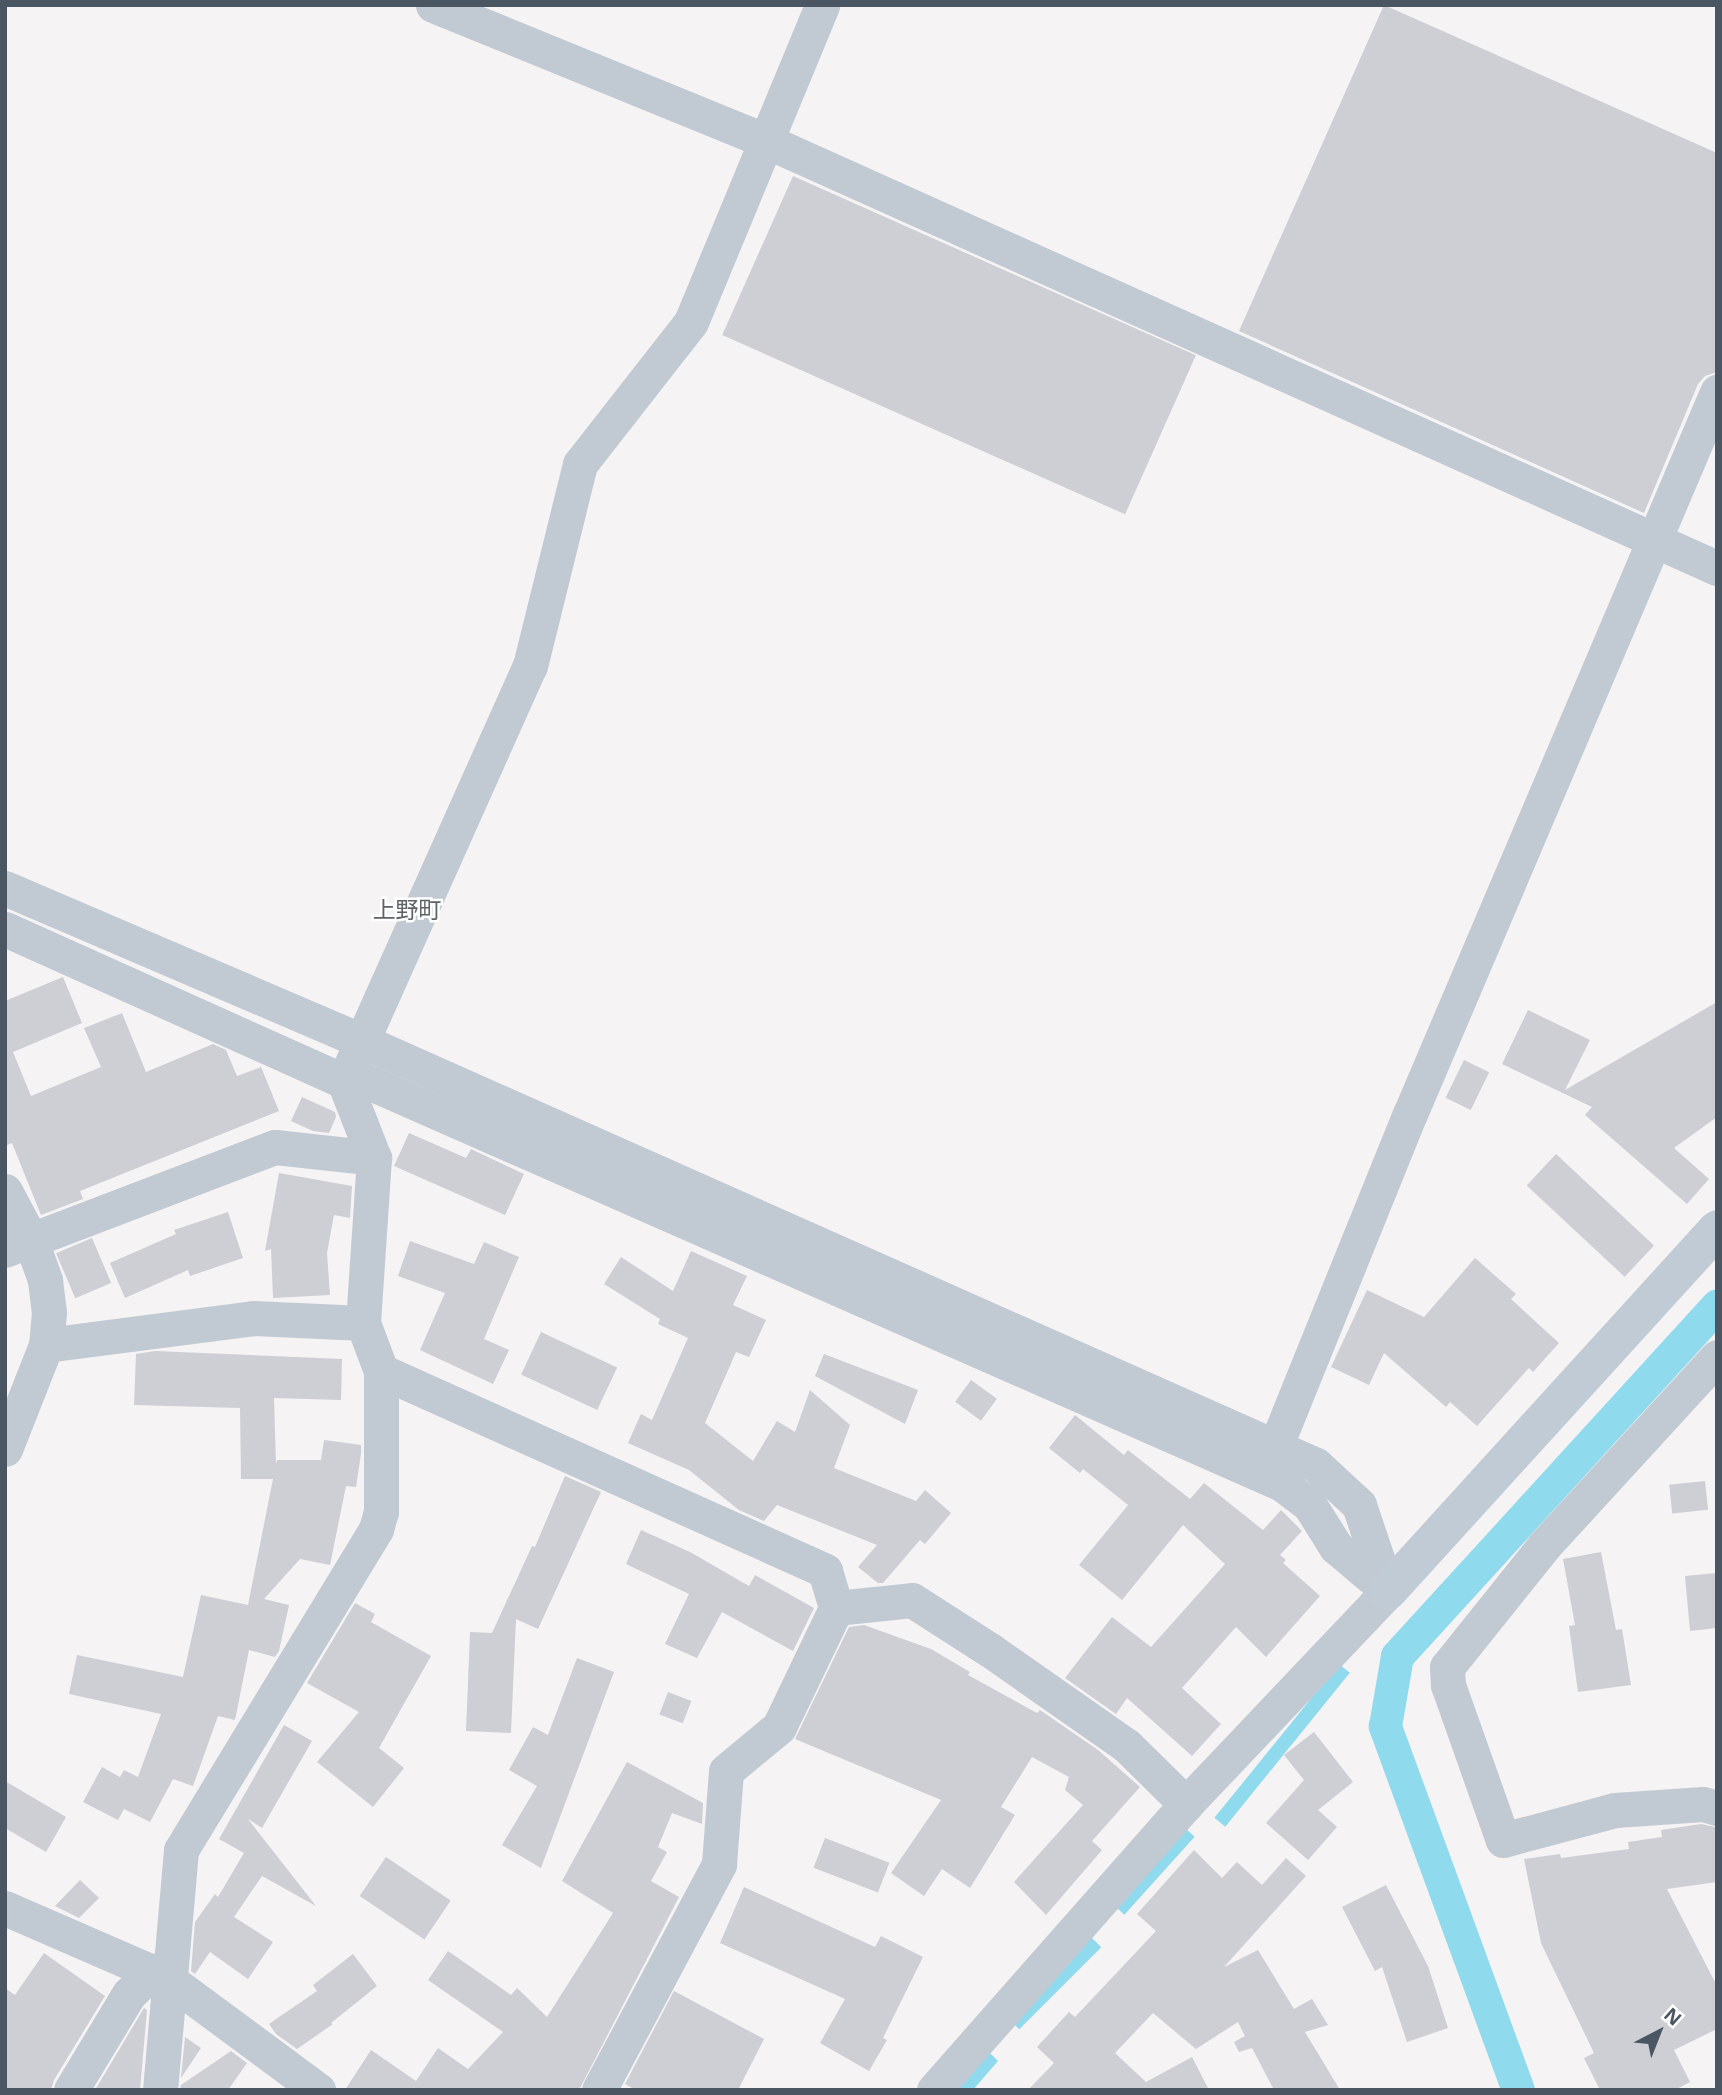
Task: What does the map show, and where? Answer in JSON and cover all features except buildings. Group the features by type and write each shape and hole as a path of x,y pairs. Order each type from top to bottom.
{"street":[{"path":"433,5 764,140 1717,568"},
{"path":"160,2090 161,1975 181,1850 376,1529 381,1512 381,1371 363,1323 374,1158 346,1077 530,666 580,464 691,322 822,5"},
{"path":"1276,1445 1410,1114 1717,391"},
{"path":"5,888 362,1041 1316,1465 1359,1504 1388,1591"},
{"path":"5,929 1282,1484 1309,1504 1336,1547 1388,1591"},
{"path":"18,1244 275,1147 374,1158"},
{"path":"5,1191 18,1244 46,1290 49,1311 46,1345 5,1449"},
{"path":"934,2090 1186,1804 1388,1591 1717,1229"},
{"path":"953,1340 965,1307"},
{"path":"46,1345 253,1318 363,1323"},
{"path":"1048,1382 1062,1350"},
{"path":"1717,1357 1544,1546 1447,1667 1448,1685 1503,1840 1615,1810 1703,1804 1717,1808"},
{"path":"381,1371 825,1571 836,1608 779,1727 726,1772 719,1864 617,2062 599,2090"},
{"path":"836,1608 912,1601 990,1650 1127,1745 1186,1804"},
{"path":"5,1908 161,1975 318,2090"},
{"path":"71,2090 129,1994 161,1975"}],"water":[{"path":"1339,1664 1350,1673 1225,1827 1214,1818"},
{"path":"1185,1828 1195,1837 1124,1915 1115,1906"},
{"path":"1090,1936 1101,1947 1019,2029 1008,2018"},
{"path":"988,2051 998,2061 973,2090 953,2090"}],"waterway":[{"path":"1518,2090 1385,1726 1397,1656 1717,1305"}],"district":[{"name":"上野町","path":"407,909"}]}
